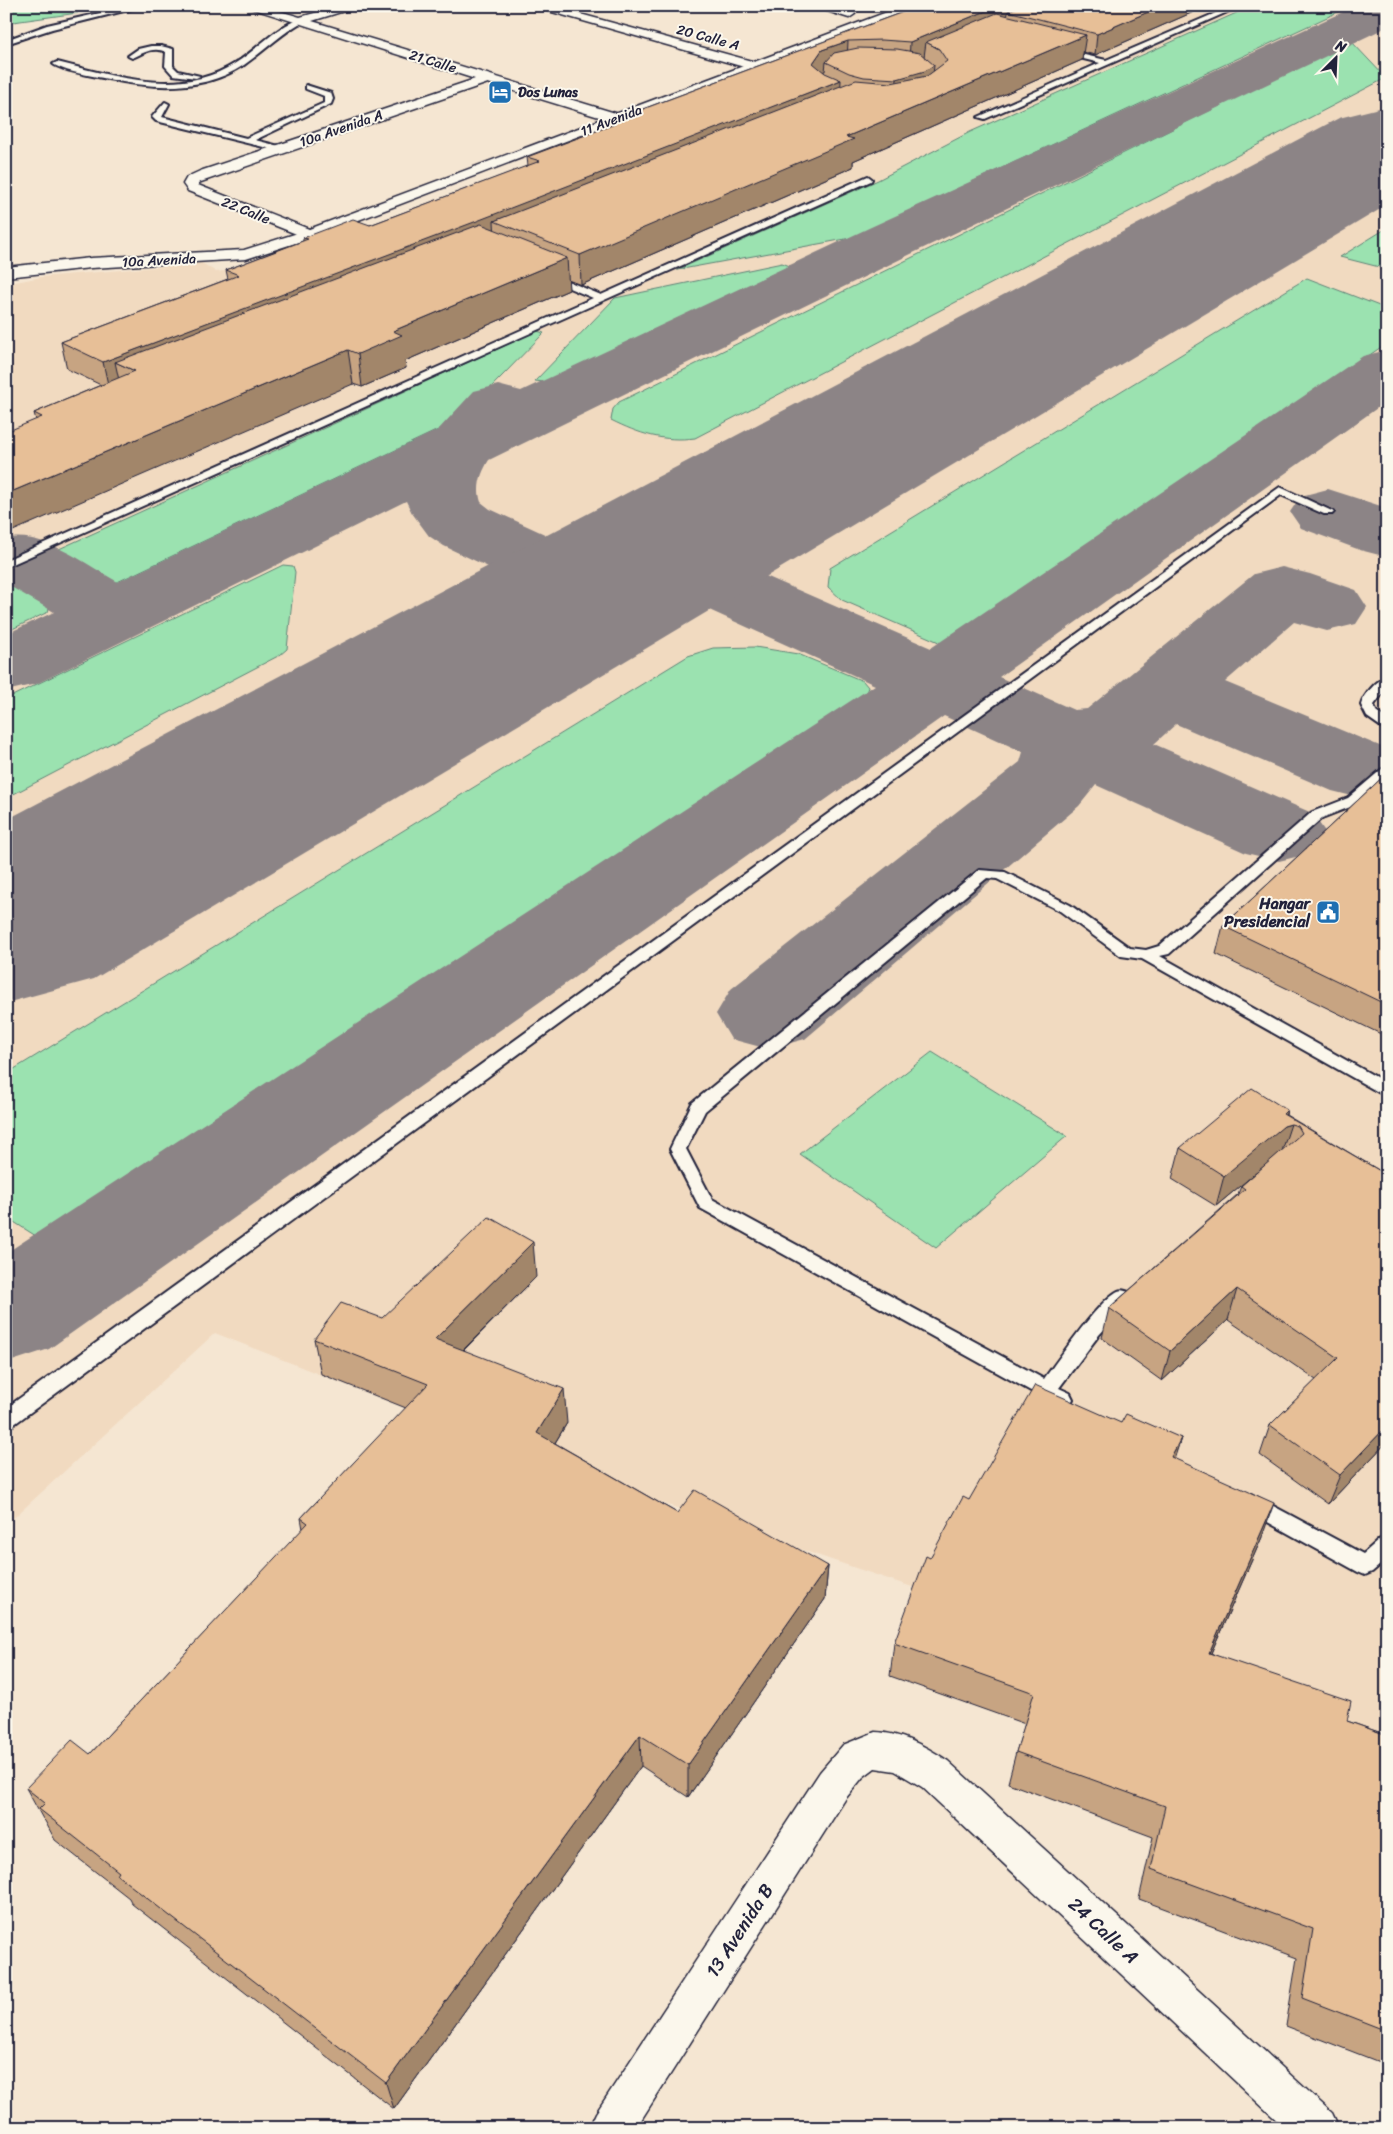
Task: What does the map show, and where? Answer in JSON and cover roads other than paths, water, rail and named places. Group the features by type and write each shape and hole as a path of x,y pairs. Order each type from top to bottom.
{"street":[{"name":"21 Calle","path":"250,6 617,118"},
{"path":"300,21 354,6"},
{"name":"20 Calle A","path":"537,6 756,66"},
{"path":"818,6 849,14"},
{"name":"11 Avenida","path":"309,234 914,6"},
{"name":"10a Avenida A","path":"192,180 490,78"},
{"name":"22 Calle","path":"192,180 190,184 193,188 309,234"},
{"name":"10a Avenida","path":"6,272 91,263 246,254 309,234"},
{"name":"13 Avenida B","path":"611,2128 833,1785 857,1756 880,1750"},
{"name":"24 Calle A","path":"880,1750 910,1757 935,1774 1317,2128"}],"lane":[{"path":"6,42 50,27 141,6"},
{"path":"982,117 1238,6"},
{"path":"57,64 146,85 160,85 216,77 237,65 288,27 300,21"},
{"path":"132,56 146,49 166,48 170,51 169,66 176,73 216,77"},
{"path":"1055,49 1108,63"},
{"path":"247,141 327,104 328,95 309,87"},
{"path":"165,104 156,117 159,119 280,149"},
{"path":"6,564 868,179"},
{"path":"537,272 601,298"},
{"path":"6,1419 1280,490 1328,512"},
{"path":"1387,681 1368,699 1366,706 1369,715 1387,727"},
{"path":"1146,955 1164,950 1317,815 1353,801 1387,772"},
{"path":"1082,1409 706,1202 678,1149 698,1107 984,873 1000,875 1065,908 1126,952 1146,955 1387,1091"},
{"path":"1047,1390 1111,1307 1133,1288"},
{"path":"1236,1495 1365,1566 1387,1545"}],"place":[{"name":"Dos Lunas","path":"500,92"},
{"name":"Hangar Presidencial","path":"1328,912"}]}
